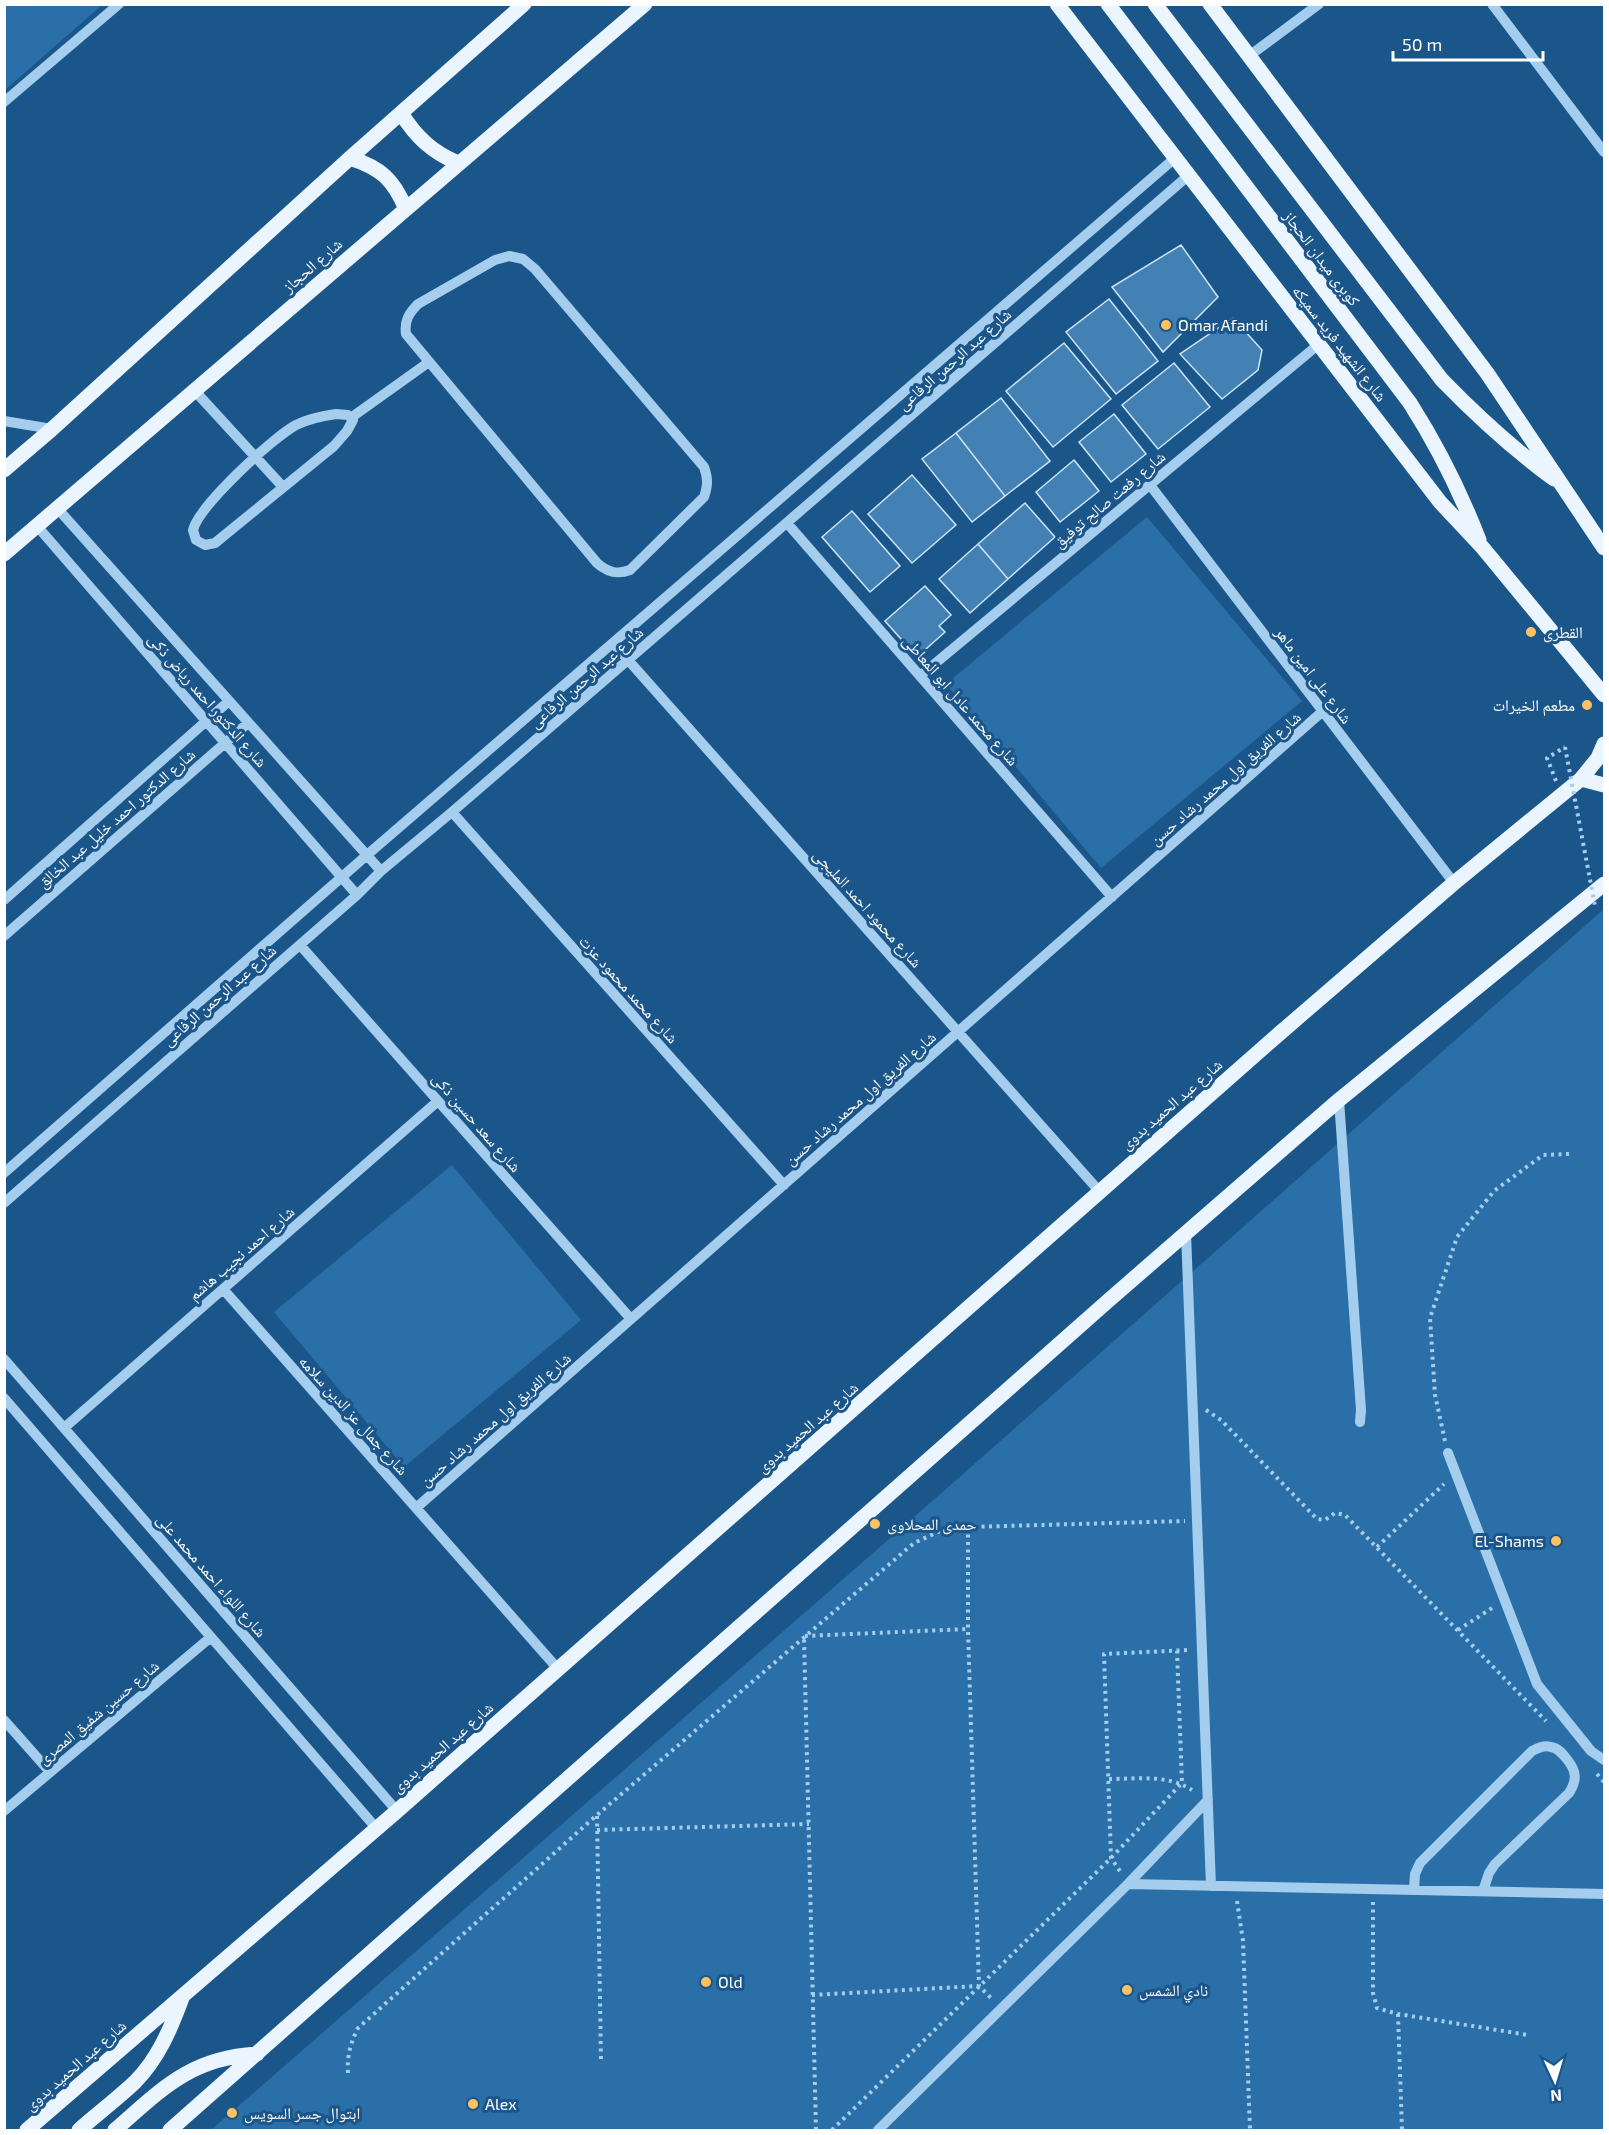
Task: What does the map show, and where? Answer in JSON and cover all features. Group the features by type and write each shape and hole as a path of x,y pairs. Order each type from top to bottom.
{"main road":[{"path":"4,470 524,4"},
{"name":"شارع الحجاز","path":"4,554 645,4"},
{"name":"شارع الشهيد فريد سميكه","path":"1058,4 1440,502 1483,548 1605,695"},
{"name":"كوبرى ميدان الحجاز","path":"1108,4 1410,403 1444,459 1463,497 1483,548"},
{"name":"كوبرى ميدان الحجاز","path":"1155,4 1442,380 1520,454 1564,486"},
{"path":"1210,4 1487,373 1605,548"},
{"path":"401,113 425,144 458,164"},
{"path":"350,158 369,164 385,175 398,191 406,209"},
{"name":"شارع عبد الحميد بدوى","path":"27,2130 377,1829 1280,1033 1454,883 1581,779 1598,758 1605,744"},
{"path":"1581,779 1605,785"},
{"path":"170,2130 1339,1100 1605,884"},
{"path":"79,2130 136,2081 147,2067 167,2036 182,1998"},
{"path":"115,2130 174,2080 191,2070 223,2058 257,2054"}],"street":[{"path":"5,101 119,4"},
{"path":"1249,56 1319,4"},
{"path":"1492,4 1605,152"},
{"name":"شارع عبد الرحمن الرفاعى","path":"4,1173 367,855 1175,158"},
{"name":"شارع عبد الرحمن الرفاعى","path":"4,1203 357,895 381,871 1189,176"},
{"path":"516,256 523,259 535,269 704,467 707,487 704,497 636,566 623,573 609,571 597,563 429,362 406,334 406,321 413,309 424,300 502,257 516,256"},
{"name":"شارع رفعت صالح توفيق","path":"920,676 1318,344"},
{"path":"352,417 336,414 298,424 285,431 255,456 197,521 193,530 196,540 205,545 215,543 334,446 350,427 352,417 429,362"},
{"path":"194,390 283,487"},
{"path":"4,421 52,429"},
{"name":"شارع على امين ماهر","path":"1150,485 1454,883"},
{"name":"شارع الدكتور احمد رياض ذكى","path":"57,508 381,871"},
{"name":"شارع محمد عادل ابو المعاطى","path":"787,523 1112,897"},
{"name":"شارع الدكتور احمد رياض ذكى","path":"37,526 357,895"},
{"name":"شارع محمود احمد المليجى","path":"613,644 1100,1192"},
{"name":"شارع الدكتور احمد خليل عبد الخالق","path":"4,900 229,701"},
{"name":"شارع الفريق اول محمد رشاد حسن","path":"416,1508 1323,711"},
{"name":"شارع الدكتور احمد خليل عبد الخالق","path":"4,936 248,723"},
{"name":"شارع محمد محمود عزت","path":"452,812 784,1185"},
{"name":"شارع سعد حسين ذكى","path":"300,945 631,1319"},
{"path":"1339,1100 1360,1422"},
{"name":"شارع احمد نجيب هاشم","path":"64,1428 438,1101"},
{"path":"1186,1233 1211,1886"},
{"name":"شارع جمال عز الدين سلامه","path":"223,1289 558,1669"},
{"name":"شارع اللواء احمد محمد على","path":"4,1359 397,1811"},
{"path":"4,1398 377,1829"},
{"path":"1448,1453 1538,1684 1591,1751 1605,1760"},
{"name":"شارع حسين شفيق المصرى","path":"4,1811 211,1636"},
{"path":"4,1720 50,1772"},
{"path":"1414,1890 1415,1874 1420,1863 1532,1751 1541,1747 1551,1747 1560,1751 1574,1767 1576,1776 1574,1785 1495,1864 1485,1881 1483,1891"},
{"path":"878,2130 1128,1884 1208,1800"},
{"path":"1128,1884 1605,1894"}],"path":[{"path":"1547,758 1565,747 1594,906"},
{"path":"1448,1453 1435,1395 1430,1318 1457,1237 1494,1191 1543,1155 1569,1154"},
{"path":"1193,1406 1205,1409 1221,1420 1317,1519 1325,1520 1335,1513 1346,1515 1549,1725"},
{"path":"1377,1547 1456,1472"},
{"path":"348,2073 347,2057 358,2028 597,1815 914,1543 940,1531 968,1527 1197,1521"},
{"path":"968,1527 968,1629 979,1986 1002,2009"},
{"path":"1458,1630 1506,1598"},
{"path":"804,1636 968,1629"},
{"path":"804,1636 816,2130"},
{"path":"1128,1884 1112,1858 1104,1654 1202,1650"},
{"path":"832,2130 1112,1858 1182,1783 1177,1651"},
{"path":"1593,1770 1605,1782"},
{"path":"1109,1779 1168,1779 1182,1783 1208,1800"},
{"path":"597,1815 601,2061"},
{"path":"597,1830 808,1824"},
{"path":"1236,1886 1243,1941 1250,2130"},
{"path":"1373,1889 1374,2001 1377,2008 1398,2014 1528,2035"},
{"path":"812,1995 979,1986"},
{"path":"1398,2014 1402,2130"}],"shaded area":[{"path":"5,4 102,4 102,5 5,90"},
{"path":"1147,517 1302,701 1101,868 946,684"},
{"path":"1604,909 1604,2130 211,2130 888,1540"},
{"path":"452,1165 581,1320 404,1467 274,1312"}],"building":[{"name":"Omar Afandi","path":"1181,245 1218,297 1163,352 1112,287"},
{"path":"1109,299 1158,361 1116,394 1066,332"},
{"path":"1233,318 1262,350 1258,370 1222,399 1180,354"},
{"path":"1064,343 1111,399 1053,447 1006,391"},
{"path":"1174,363 1210,407 1158,449 1122,405"},
{"path":"1001,398 1050,461 1005,496 956,433"},
{"path":"1114,414 1146,454 1111,482 1079,442"},
{"path":"956,433 1005,496 972,522 922,459"},
{"path":"1074,460 1099,491 1060,522 1036,492"},
{"path":"912,475 956,525 912,563 868,514"},
{"path":"1025,503 1055,537 1008,579 978,544"},
{"path":"852,511 900,566 870,592 822,537"},
{"path":"978,544 1008,579 970,613 939,579"},
{"path":"925,586 951,615 939,626 945,632 917,657 885,621"}],"place":[{"name":"Omar Afandi","path":"1166,325"},
{"name":"القطرى","path":"1531,632"},
{"name":"مطعم الخيرات","path":"1587,705"},
{"name":"حمدى المحلاوى","path":"875,1524"},
{"name":"El-Shams","path":"1556,1541"},
{"name":"Old","path":"706,1982"},
{"name":"نادي الشمس","path":"1127,1990"},
{"name":"Alex","path":"473,2104"},
{"name":"ابتوال جسر السويس","path":"232,2113"}]}
